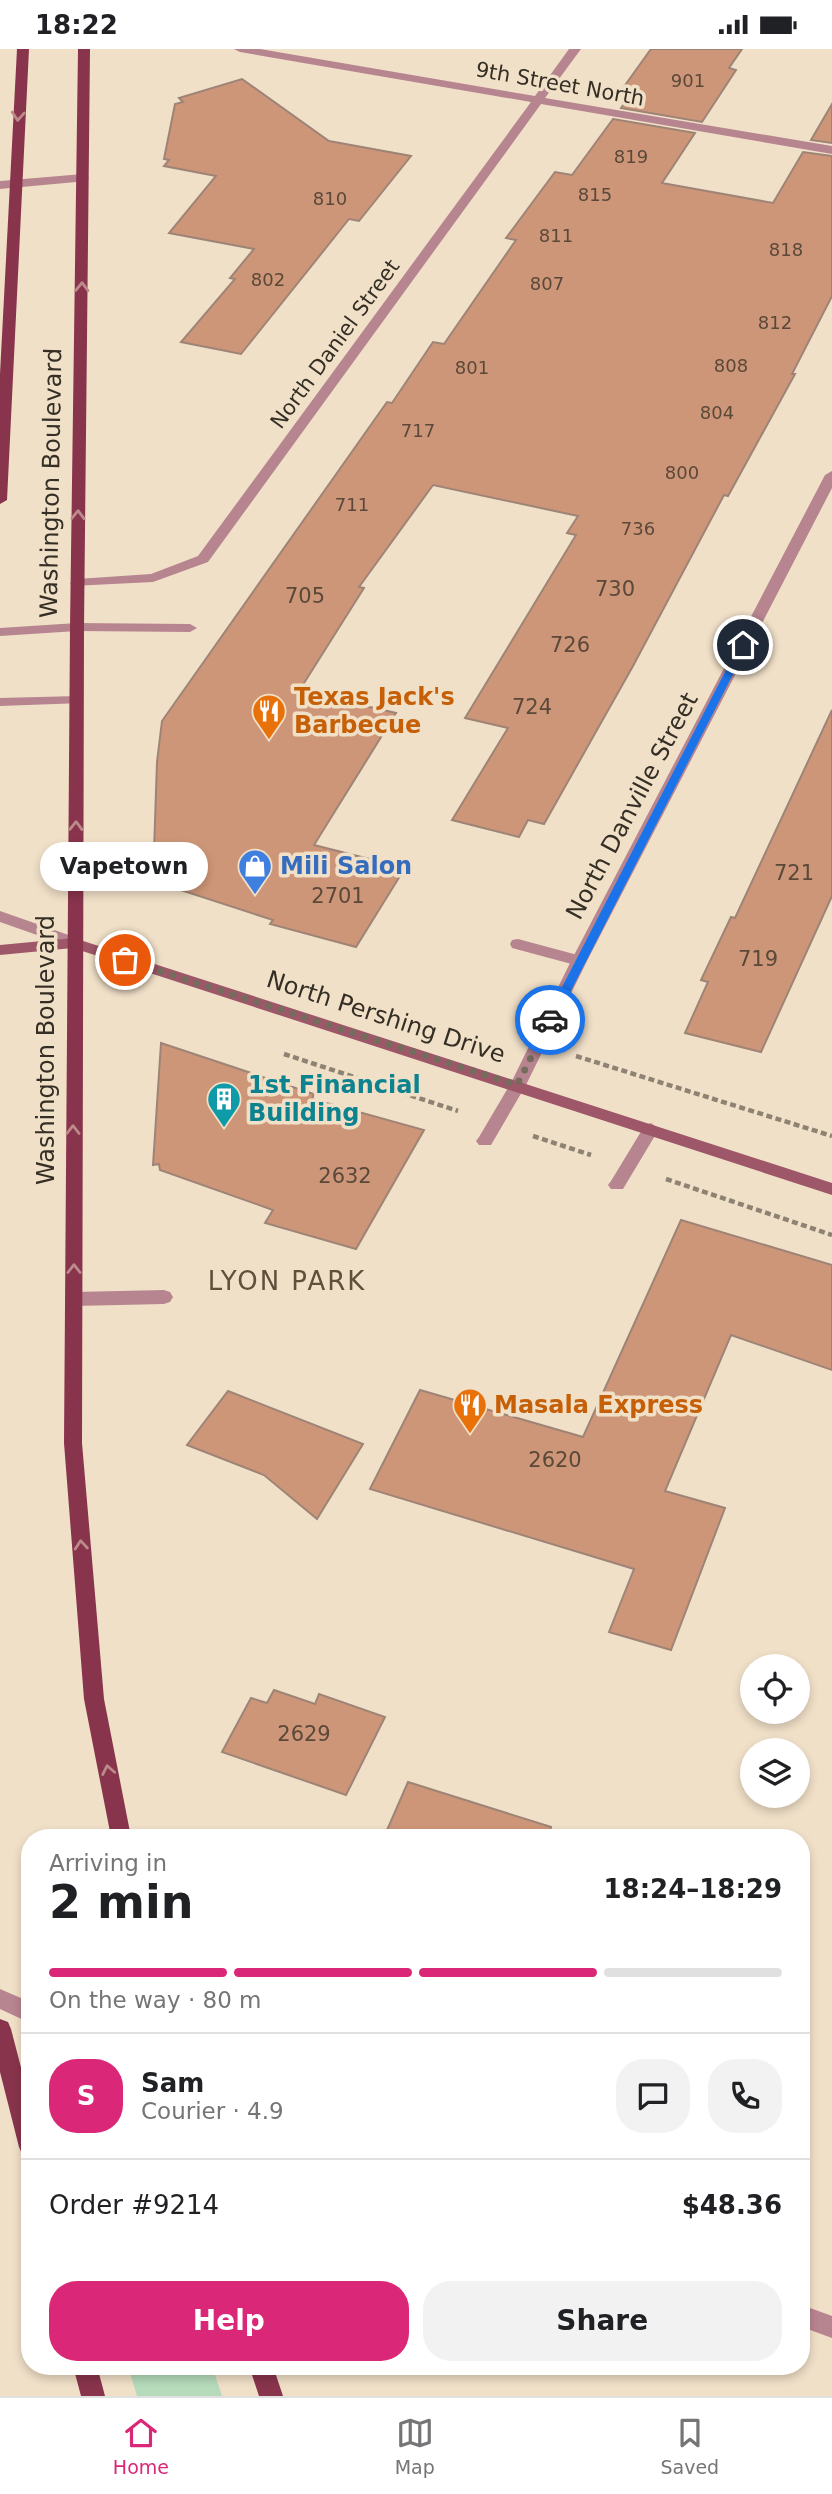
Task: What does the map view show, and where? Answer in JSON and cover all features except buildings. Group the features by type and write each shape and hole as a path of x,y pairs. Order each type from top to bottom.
{"main road":[{"name":"Washington Boulevard","path":"0,500 14,183 23,49"},
{"name":"Washington Boulevard","path":"84,49 76,627 78,700 74,943 73,1443 93,1686 120,1829"},
{"path":"0,2029 21,2112"},
{"path":"87,2375 93,2396"},
{"path":"264,2375 271,2396"}],"street":[{"name":"9th Street North","path":"240,49 832,150"},
{"name":"North Daniel Street","path":"77,583 153,578 202,559 575,49"},
{"path":"0,185 83,178"},
{"name":"North Danville Street","path":"485,1141 517,1085 832,475"},
{"path":"0,632 76,627 190,628"},
{"path":"0,702 78,700"},
{"path":"0,916 74,943"},
{"name":"North Pershing Drive","path":"0,950 74,943 832,1189"},
{"path":"518,944 579,961"},
{"path":"617,1185 650,1129"},
{"path":"74,1299 164,1297"},
{"path":"0,1999 21,2009"},
{"path":"810,2319 832,2327"}],"green space":[{"path":"131,2375 215,2375 222,2396 137,2396"}],"way so far":[{"path":"125,960 517,1085 550,1020"}],"place":[{"name":"Texas Jack's Barbecue","path":"269,741"},
{"name":"Mili Salon","path":"255,896"},
{"name":"Vapetown","path":"125,960"},
{"name":"1st Financial Building","path":"224,1129"},
{"name":"Masala Express","path":"470,1435"}],"district":[{"name":"LYON PARK","path":"287,1281"}],"route":[{"path":"550,1020 743,645"}]}
